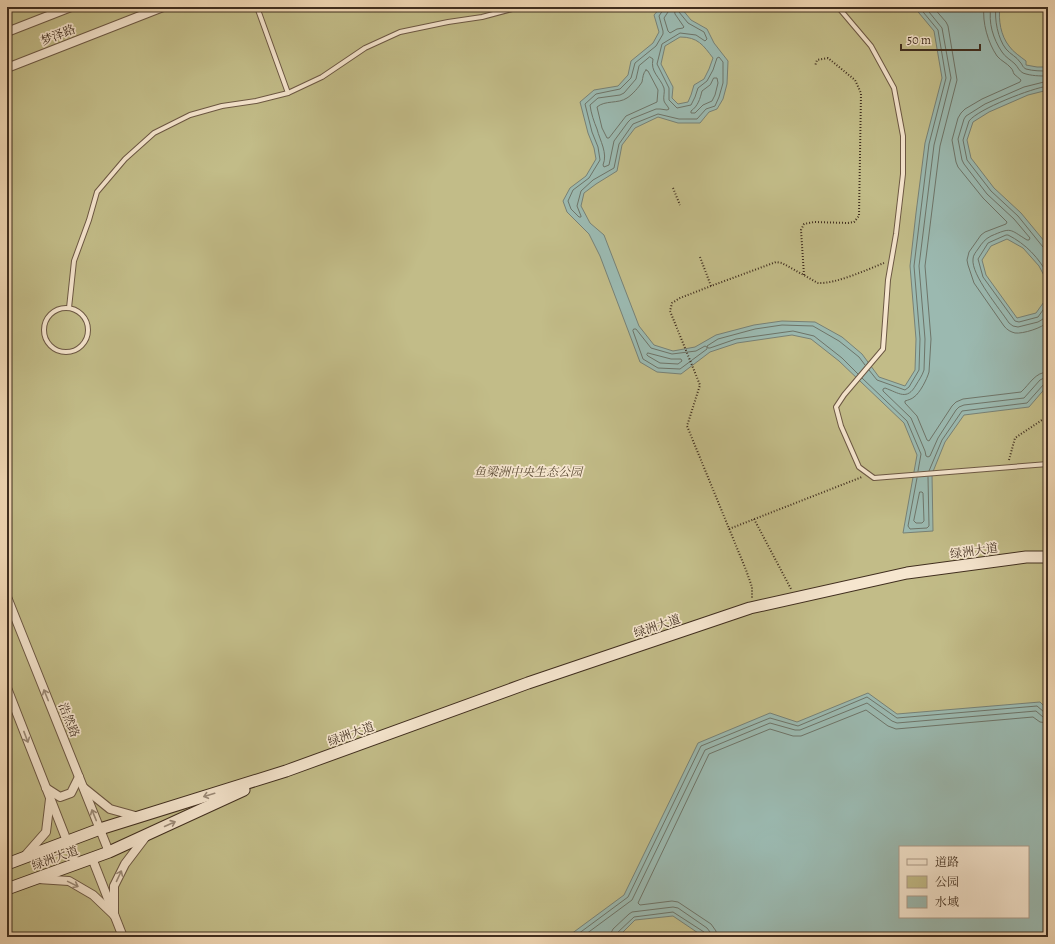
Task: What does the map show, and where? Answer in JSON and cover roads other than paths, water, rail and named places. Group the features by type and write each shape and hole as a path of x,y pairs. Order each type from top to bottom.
{"main road":[{"name":"绿洲大道","path":"7,864 100,829 286,771 528,683 753,607 908,573 1026,557 1048,557"},
{"name":"绿洲大道","path":"7,889 109,852 286,771"}],"street":[{"name":"梦泽路","path":"7,32 71,7"},
{"name":"梦泽路","path":"7,68 163,7"},
{"name":"浩然路","path":"7,597 109,852"},
{"path":"7,688 76,864"},
{"path":"46,788 60,797 71,793 79,777"},
{"path":"83,786 110,808 139,817"},
{"path":"23,858 46,832 50,798"},
{"path":"114,914 114,886 125,864 148,833"},
{"path":"92,858 123,937"},
{"path":"35,879 69,881 93,895 114,914"}],"lane":[{"path":"258,7 288,93"},
{"path":"69,308 74,261 89,220 97,192 125,159 154,133 190,115 222,106 256,101 288,93 322,77 365,48 400,32 482,17 515,7"},
{"path":"838,7 871,46 894,88 902,136 903,174 896,234 888,280 883,349 844,395 836,407 841,426 859,467 874,478 1048,464"},
{"path":"62,308 69,308 82,314 89,327 86,341 75,351 68,353 60,352 48,344 44,330 45,322 49,316 62,308"}],"water":[{"path":"661,7 683,7 682,9 691,20 707,29 714,43 728,61 727,84 723,99 717,109 709,112 700,123 678,123 658,117 635,128 622,145 617,171 584,193 581,206 590,223 604,235 639,326 654,345 673,351 695,347 716,335 754,325 782,321 815,322 842,337 862,354 879,377 905,386 915,370 916,339 910,266 916,213 925,143 942,78 934,31 914,7 1000,7 999,17 1006,42 1026,61 1026,65 1048,67 1048,90 1028,95 989,112 973,122 967,140 971,158 994,188 1021,213 1045,242 1048,248 1048,283 1048,385 1029,407 964,415 945,442 932,474 933,531 903,533 917,455 904,423 839,361 811,339 792,335 737,343 710,352 681,374 657,372 640,362 600,256 589,234 567,212 563,201 570,188 586,176 596,159 580,102 594,90 618,86 628,75 631,61 653,43 659,32 654,15","holes":["680,37 696,40 713,58 704,79 694,85 688,102 678,104 672,98 673,87 661,64 665,46","1007,239 1023,248 1039,266 1048,283 1046,299 1036,313 1017,318 986,275 982,260 991,246"]},
{"path":"868,693 897,714 1040,702 1048,710 1048,937 704,937 673,916 635,920 618,937 567,937 624,895 698,743 770,713 797,722"}],"park label":[{"name":"鱼梁洲中央生态公园","path":"528,472"}]}
